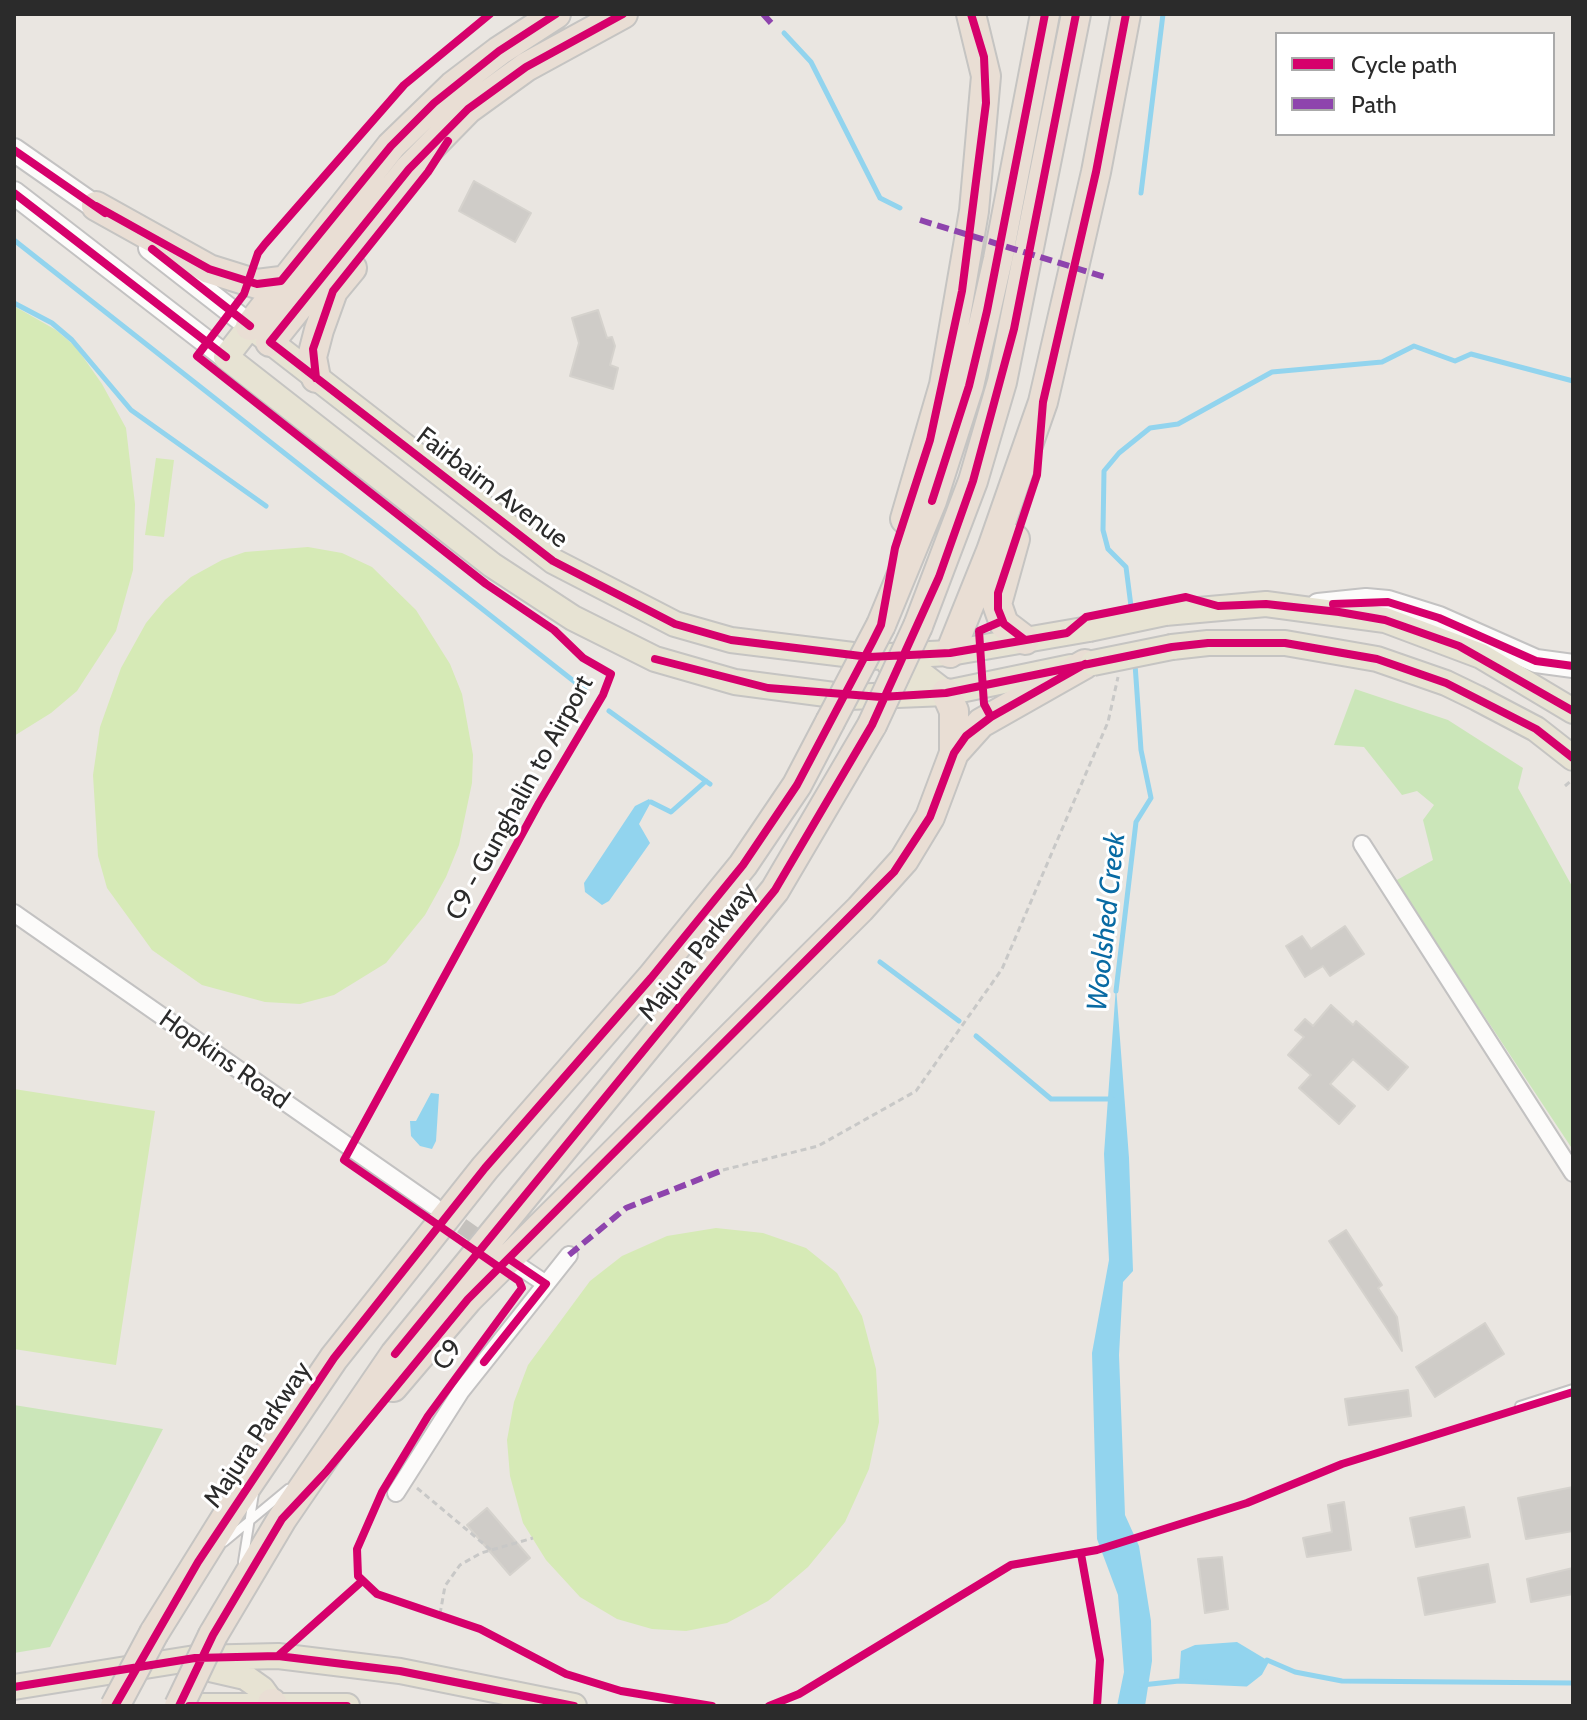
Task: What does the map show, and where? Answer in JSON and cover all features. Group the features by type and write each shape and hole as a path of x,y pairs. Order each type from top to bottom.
{"highway":[{"path":"260,334 281,281 391,146 423,114 499,51 556,14"},
{"path":"260,334 409,169 468,109 526,67 623,14"},
{"path":"881,625 895,548 944,385 962,291 986,103 984,57 971,14"},
{"name":"Majura Parkway","path":"115,1706 154,1633 198,1562 334,1358 465,1193 651,978 743,865 797,785 881,625 932,501 969,386 998,259 1045,14"},
{"name":"Majura Parkway","path":"179,1706 213,1635 318,1464 429,1309 775,890 872,725 918,626 969,493 1002,382 1076,14"},
{"path":"950,653 991,551 1043,402 1096,172 1126,14"},
{"path":"316,378 313,349 333,291 428,172 468,109"},
{"path":"96,206 209,269 257,284 281,281"},
{"path":"1025,640 1004,624 997,598 1037,475 1043,402"},
{"path":"954,753 981,723 1089,664"},
{"path":"282,1519 326,1472 468,1299 894,872 930,817 954,753 954,711 941,688"}],"main road":[{"name":"Fairbairn Avenue","path":"14,150 96,206 553,561 621,599 675,624 731,640 869,657 950,653 1218,606 1301,606 1385,620 1481,656 1566,723 1573,758"},
{"name":"Fairbairn Avenue","path":"14,193 248,371 492,565 551,606 655,659 735,682 849,697 907,696 1172,647 1285,643 1377,659 1566,723"},
{"path":"226,357 260,334"},
{"path":"248,371 260,334"},
{"path":"1301,606 1366,600 1388,602 1439,618 1536,661 1573,666"},
{"path":"869,657 920,673 941,688 950,653"},
{"path":"14,1687 171,1661 241,1655 278,1656 400,1671 574,1706"},
{"path":"171,1661 238,1674 257,1684 273,1705"},
{"path":"205,1706 347,1706"}],"street":[{"path":"1362,844 1573,1173"},
{"name":"Hopkins Road","path":"14,913 434,1206"},
{"path":"396,1493 461,1391 569,1255"},
{"path":"519,1266 546,1284"}],"lane":[{"path":"1520,1406 1573,1389"},
{"path":"198,1562 318,1464"},
{"path":"239,1591 258,1468"}],"path":[{"path":"723,1170 818,1146 916,1091 1002,969 1108,722 1119,683 1117,670"},
{"path":"1565,786 1573,779"},
{"path":"405,1478 491,1550"},
{"path":"440,1614 445,1586 452,1573 468,1560 491,1550 533,1538"},
{"path":"425,1610 453,1619"}],"green space":[{"path":"14,306 56,330 76,347 102,384 126,428 135,504 133,570 116,631 77,691 51,713 14,736"},
{"path":"156,458 174,460 164,537 145,535"},
{"path":"308,547 342,553 372,567 416,610 450,664 462,694 473,755 472,783 459,845 425,915 386,963 334,995 300,1004 265,1002 202,985 152,950 107,888 98,856 93,775 100,727 121,668 146,623 165,600 191,577 222,560 245,552"},
{"path":"1355,689 1448,720 1523,768 1518,788 1573,888 1573,1150 1395,881 1433,860 1423,820 1434,805 1417,791 1402,795 1364,747 1334,745"},
{"path":"14,1089 155,1111 116,1365 14,1349"},
{"path":"716,1228 763,1233 806,1248 837,1273 862,1316 876,1369 879,1422 869,1469 845,1522 808,1567 768,1601 727,1623 686,1631 652,1629 617,1619 580,1597 546,1560 523,1523 510,1476 507,1440 514,1402 528,1365 590,1281 622,1256 667,1236"},
{"path":"14,1405 163,1429 50,1647 14,1653"}],"water":[{"path":"649,799 651,802 639,824 650,843 609,901 602,905 585,892 584,883 635,806"},
{"path":"1116,986 1129,1158 1133,1271 1123,1282 1119,1355 1125,1515 1139,1546 1151,1621 1152,1661 1145,1706 1117,1706 1124,1672 1118,1595 1097,1539 1092,1353 1109,1260 1104,1154"},
{"path":"431,1093 439,1094 436,1141 432,1149 420,1146 411,1136 410,1121 416,1121"},
{"path":"1237,1642 1267,1660 1266,1665 1246,1684 1179,1681 1181,1651 1195,1645"}],"building":[{"path":"474,181 531,213 515,242 459,211"},
{"path":"598,310 607,338 612,337 615,346 610,365 618,368 613,389 570,376 579,343 572,318"},
{"path":"1345,926 1364,954 1330,976 1323,966 1305,977 1286,946 1302,936 1311,949"},
{"path":"1331,1005 1353,1025 1356,1021 1408,1067 1388,1090 1353,1059 1330,1084 1355,1106 1339,1124 1299,1088 1311,1075 1288,1055 1304,1037 1295,1030 1305,1019 1313,1026"},
{"path":"1346,1230 1382,1285 1378,1288 1397,1317 1402,1351 1329,1241"},
{"path":"1485,1323 1504,1354 1435,1397 1416,1367"},
{"path":"1408,1390 1411,1416 1349,1425 1345,1399"},
{"path":"1573,1487 1573,1531 1526,1539 1518,1498"},
{"path":"1344,1502 1351,1550 1307,1557 1303,1538 1332,1532 1328,1505"},
{"path":"1464,1507 1470,1537 1416,1547 1410,1518"},
{"path":"487,1508 530,1558 510,1575 467,1525"},
{"path":"1222,1557 1228,1609 1205,1613 1198,1559"},
{"path":"1488,1564 1495,1602 1425,1615 1418,1578"},
{"path":"1573,1568 1573,1594 1531,1602 1527,1579"}],"waterway":[{"path":"1141,193 1163,14"},
{"path":"784,33 811,62 880,198 900,208"},
{"path":"14,240 585,690"},
{"path":"14,303 52,323 72,340 131,410 266,506"},
{"name":"Woolshed Creek","path":"1132,614 1126,567 1108,549 1103,530 1104,471 1119,453 1150,428 1178,424 1272,372 1382,362 1414,346 1455,361 1471,354 1573,381"},
{"name":"Woolshed Creek","path":"1116,991 1136,822 1151,798 1141,750 1135,664"},
{"path":"609,711 710,784"},
{"path":"651,802 671,812 706,781"},
{"path":"880,962 959,1021"},
{"path":"976,1036 1051,1099 1112,1099"},
{"path":"1142,1685 1179,1681 1246,1684 1260,1673 1267,1660 1295,1672 1342,1681 1573,1683"}],"tunnel":[{"path":"442,1212 492,1247"}],"marked path":[{"path":"763,14 773,25"},
{"path":"920,220 1108,278"},
{"path":"569,1255 626,1208 723,1170"}],"cycle path":[{"name":"C9 - Gunghalin to Airport","path":"490,14 404,85 265,244 258,253 244,294 197,356 486,584 554,630 583,658 611,674 603,695 539,803 344,1160 519,1281 522,1288 428,1416 382,1492 357,1549 358,1576 377,1594 480,1629 566,1674 621,1691 712,1706"},
{"path":"96,206 209,269 257,284 281,281 391,146 434,103 499,51 556,14"},
{"path":"623,14 526,67 468,109 409,169 270,342 553,561 675,624 731,640 869,657 950,653 1067,633 1086,617 1186,597 1218,606 1266,604 1339,612 1385,620 1459,646 1573,711"},
{"path":"115,1706 198,1562 334,1358 485,1168 651,978 743,865 797,785 872,643 881,625 895,548 930,440 962,291 986,103 984,57 971,14"},
{"path":"932,501 969,386 987,311 1045,14"},
{"path":"395,1354 775,890 872,725 939,577 973,481 1014,329 1076,14"},
{"path":"1025,640 1004,624 998,609 998,593 1037,475 1043,402 1096,172 1126,14"},
{"path":"316,378 313,349 333,291 428,172 448,141"},
{"path":"14,150 105,213"},
{"path":"14,193 226,357"},
{"path":"152,249 250,326"},
{"path":"1333,604 1388,602 1439,618 1536,661 1573,666"},
{"path":"991,717 984,704 979,631 1002,621"},
{"path":"655,659 768,688 881,697 946,693 1172,647 1208,643 1285,643 1377,659 1446,683 1536,729 1573,758"},
{"name":"C9","path":"179,1706 213,1635 282,1519 326,1472 468,1299 894,872 930,817 954,753 966,736 991,717 1085,664"},
{"path":"484,1362 546,1284 509,1259"},
{"path":"769,1706 799,1694 1011,1565 1097,1550 1247,1503 1342,1464 1573,1392"},
{"path":"1081,1554 1100,1660 1097,1706"},
{"path":"278,1656 361,1582"},
{"path":"14,1687 195,1658 278,1656 400,1671 574,1706"},
{"path":"189,1706 347,1706"}]}
